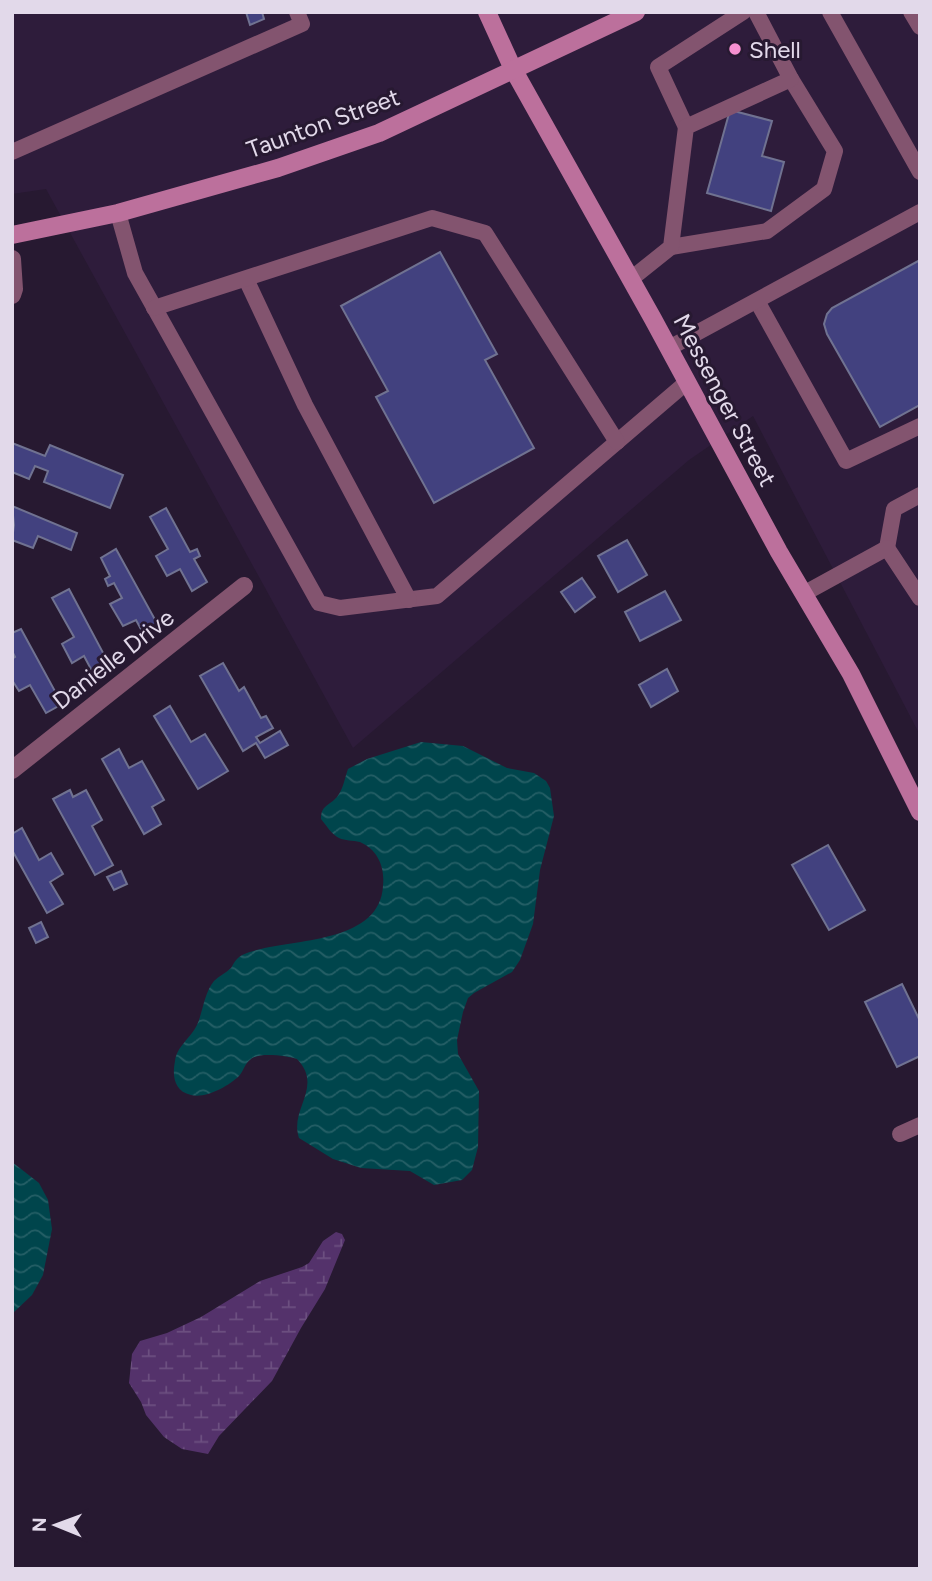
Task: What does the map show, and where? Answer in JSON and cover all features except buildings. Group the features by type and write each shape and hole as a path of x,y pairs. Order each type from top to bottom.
{"main road":[{"name":"Messenger Street","path":"486,12 513,69 779,552 850,674 920,811"},
{"name":"Taunton Street","path":"12,235 118,214 278,168 379,133 636,12"}],"street":[{"path":"12,259 12,295"},
{"name":"Danielle Drive","path":"12,770 244,586"}],"lane":[{"path":"12,152 302,24 297,12"},
{"path":"671,247 686,127 658,67 743,12"},
{"path":"631,279 671,247 766,231 824,189 835,151 791,79 756,12"},
{"path":"830,12 920,172"},
{"path":"911,12 920,27"},
{"path":"686,127 791,79"},
{"path":"669,348 920,212"},
{"path":"118,214 135,273 319,603 340,608 437,596 687,382"},
{"path":"155,308 432,218 485,233 617,442"},
{"path":"246,279 305,405 409,600"},
{"path":"757,301 846,461 920,426"},
{"path":"920,495 894,509 887,548 920,598"},
{"path":"805,593 887,548"},
{"path":"900,1134 920,1125"}],"shaded area":[{"path":"12,12 920,12 920,735 753,416 689,460 353,748 46,189 12,194"}],"green space":[{"path":"336,1232 342,1234 345,1240 325,1289 272,1381 219,1436 208,1454 182,1449 164,1437 146,1415 129,1383 132,1354 140,1341 167,1333 201,1317 260,1281 302,1267 309,1263 323,1241"}],"water":[{"path":"421,742 463,746 507,768 534,773 546,781 550,788 554,816 540,870 533,924 520,960 512,972 468,998 463,1012 457,1040 458,1054 479,1091 478,1147 472,1170 462,1180 434,1185 410,1171 361,1168 333,1159 299,1138 298,1117 307,1089 307,1079 297,1059 274,1055 255,1057 235,1080 216,1091 197,1096 181,1090 174,1072 176,1056 197,1025 211,986 239,957 261,949 335,934 368,918 378,904 383,886 379,860 366,845 336,837 321,819 321,814 339,794 348,769 367,759"},
{"path":"12,1162 39,1183 48,1200 52,1229 43,1275 32,1295 12,1314"}],"place":[{"name":"Shell","path":"735,49"}]}
